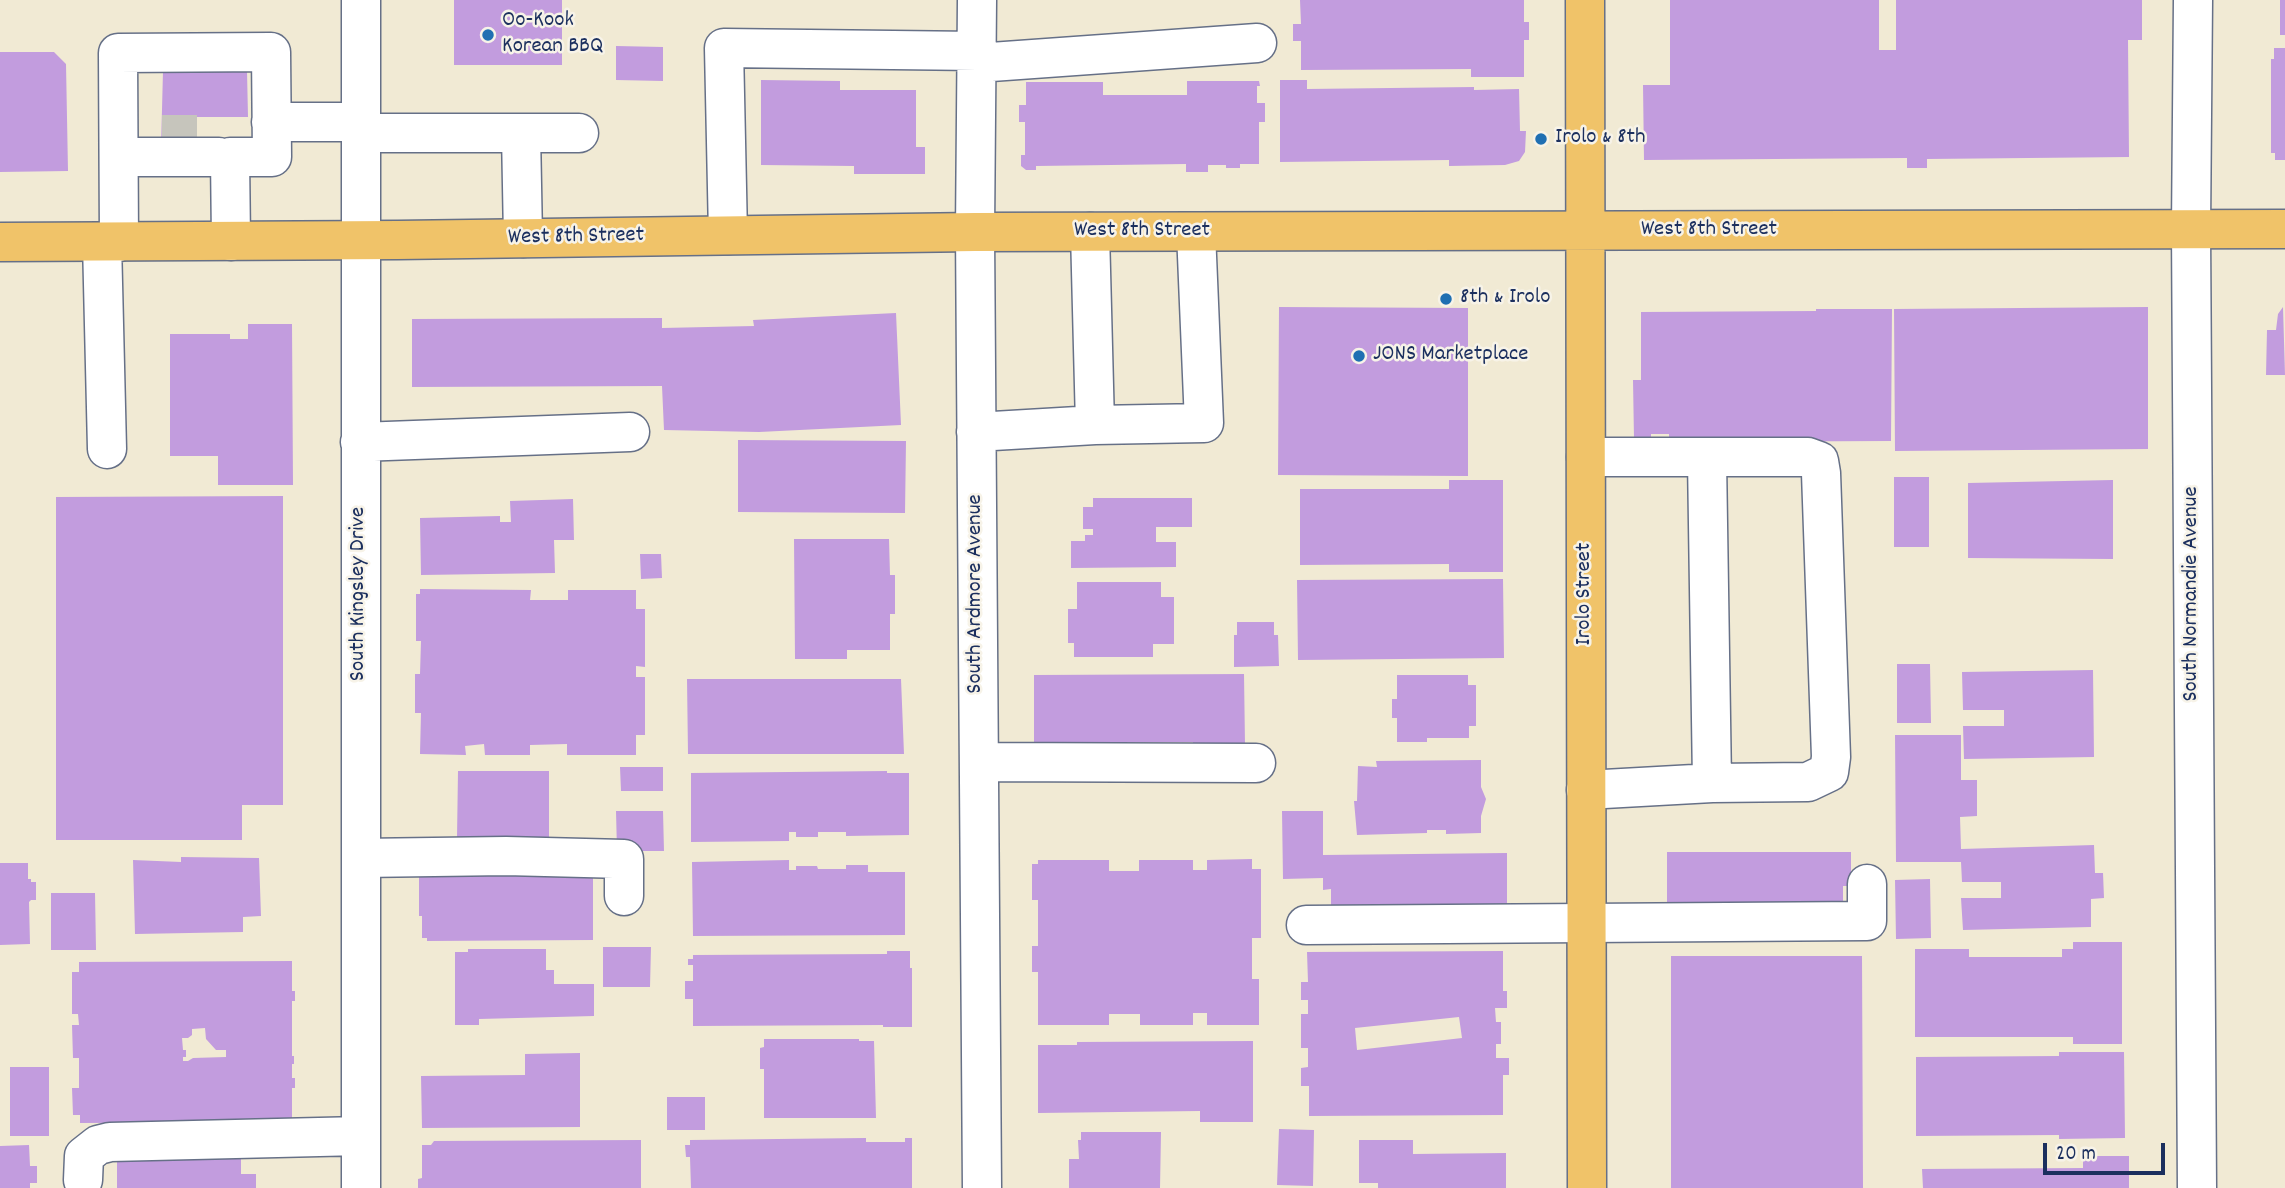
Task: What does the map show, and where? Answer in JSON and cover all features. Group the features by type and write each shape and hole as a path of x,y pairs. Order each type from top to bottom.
{"main road":[{"name":"Irolo Street","path":"1585,0 1587,1188"},
{"name":"West 8th Street","path":"0,242 975,232 2285,229"}],"street":[{"name":"South Kingsley Drive","path":"360,0 361,1188"},
{"name":"South Ardmore Avenue","path":"977,0 975,232 982,1188"},
{"name":"South Normandie Avenue","path":"2193,0 2191,229 2197,1188"},
{"path":"728,236 724,48 976,57 1257,43"},
{"path":"177,149 272,157 271,52 118,53 231,241"},
{"path":"271,121 360,127 579,133"},
{"path":"522,133 523,238"},
{"path":"107,449 111,242 177,149"},
{"path":"1090,232 1095,425"},
{"path":"976,432 1095,425 1204,423 1196,232"},
{"path":"360,442 630,432"},
{"path":"1586,457 1808,457 1819,461 1831,757 1829,772 1808,782 1712,783 1586,790"},
{"path":"1707,459 1712,783"},
{"path":"979,762 1256,763"},
{"path":"360,858 506,856 624,859 624,896"},
{"path":"1306,925 1867,921 1867,884"},
{"path":"83,1180 84,1156 98,1145 110,1142 361,1136"}],"building":[{"path":"454,0 562,0 562,65 454,65"},
{"path":"1300,0 1524,0 1524,22 1529,22 1529,40 1524,40 1524,77 1471,77 1471,69 1301,70 1301,41 1293,41 1293,24 1301,24"},
{"path":"1670,0 1879,0 1879,50 1896,50 1896,0 2142,0 2142,40 2128,40 2129,157 1927,159 1927,168 1907,168 1907,158 1644,160 1643,85 1670,85"},
{"path":"2280,0 2285,0 2285,35 2280,35"},
{"path":"616,46 663,47 663,81 616,80"},
{"path":"2274,48 2285,48 2285,160 2275,160 2275,153 2271,153 2271,59 2274,59"},
{"path":"0,52 54,52 66,64 68,171 0,172"},
{"path":"163,71 247,71 248,117 196,117 197,147 161,148"},
{"path":"761,80 840,81 840,90 916,90 916,147 925,147 925,174 854,174 854,166 761,165"},
{"path":"1280,80 1307,80 1307,89 1519,89 1520,131 1526,131 1525,152 1519,161 1505,165 1449,166 1449,160 1280,162"},
{"path":"1187,81 1259,81 1257,103 1265,103 1265,122 1259,122 1259,164 1240,164 1240,168 1208,165 1208,172 1186,172 1186,164 1036,166 1036,170 1026,170 1021,166 1021,155 1025,155 1025,122 1019,122 1019,105 1026,105 1026,82 1103,82 1103,95 1187,95"},
{"path":"1279,307 1468,308 1468,476 1278,475"},
{"path":"2148,307 2148,449 1895,451 1894,309"},
{"path":"2283,307 2285,375 2266,375 2267,330 2276,330 2278,314"},
{"path":"1892,309 1891,441 1669,442 1669,434 1651,434 1651,439 1634,439 1633,380 1641,380 1641,312"},
{"path":"896,313 901,425 759,432 664,430 662,386 412,387 412,319 662,318 662,328 754,326 753,320"},
{"path":"248,324 292,324 293,485 218,485 218,456 170,456 170,334 230,334 230,339 248,339"},
{"path":"738,440 906,441 905,513 738,512"},
{"path":"1894,477 1929,477 1929,547 1894,547"},
{"path":"1449,480 1503,480 1503,572 1449,572 1449,564 1300,565 1300,489 1449,489"},
{"path":"2113,480 2113,559 1968,558 1968,483"},
{"path":"283,496 283,805 242,805 242,840 56,840 56,497"},
{"path":"1093,498 1192,498 1192,527 1156,527 1156,542 1176,542 1176,567 1071,568 1071,541 1085,541 1085,535 1093,535 1093,529 1083,529 1083,507 1093,507"},
{"path":"573,499 574,540 554,540 555,573 421,575 420,518 500,516 500,522 511,522 510,501"},
{"path":"794,539 889,539 890,575 895,575 895,614 890,614 890,650 847,650 847,659 795,659"},
{"path":"640,554 661,554 662,578 641,579"},
{"path":"1503,579 1504,658 1298,660 1297,580"},
{"path":"1077,582 1161,582 1161,597 1174,597 1174,644 1153,644 1153,657 1074,657 1074,643 1068,643 1068,609 1077,609"},
{"path":"420,589 531,590 530,600 568,600 568,590 636,590 636,609 645,609 645,667 636,666 636,677 645,677 645,735 636,735 636,755 567,755 567,744 530,745 530,755 485,755 484,744 465,746 466,755 420,754 421,713 415,713 415,674 420,674 421,641 416,641 416,594 420,594"},
{"path":"1237,622 1274,622 1274,635 1278,635 1279,666 1234,667 1234,635 1237,635"},
{"path":"1897,664 1930,664 1931,723 1897,723"},
{"path":"2093,670 2094,757 1964,759 1963,726 2004,726 2004,710 1963,710 1962,672"},
{"path":"1244,674 1245,745 1096,742 1096,745 1034,745 1034,675"},
{"path":"1397,675 1468,675 1468,685 1476,685 1476,726 1469,726 1469,738 1427,738 1427,742 1397,742 1397,718 1392,718 1392,699 1397,699"},
{"path":"687,679 901,679 904,754 688,754"},
{"path":"1895,735 1961,735 1961,780 1977,780 1977,816 1960,817 1961,849 2094,845 2095,873 2103,873 2104,898 2091,899 2091,927 1963,930 1961,898 2001,898 2001,882 1962,882 1961,862 1896,862"},
{"path":"1481,760 1481,787 1486,799 1481,816 1481,833 1446,834 1446,830 1427,830 1427,833 1357,835 1354,801 1357,801 1358,766 1377,767 1376,761"},
{"path":"620,767 663,767 663,791 621,791"},
{"path":"458,771 549,771 549,839 457,838"},
{"path":"691,773 909,773 909,835 846,836 846,832 818,832 818,837 796,837 796,832 789,832 789,841 691,842"},
{"path":"616,811 663,811 664,851 617,851"},
{"path":"1282,811 1323,811 1323,855 1507,853 1507,916 1331,917 1331,889 1323,890 1323,878 1283,879"},
{"path":"1667,852 1851,852 1851,886 1843,886 1843,915 1667,916"},
{"path":"181,857 259,858 261,916 243,917 243,932 135,934 133,860 181,862"},
{"path":"1252,859 1252,869 1261,869 1261,938 1252,938 1252,979 1259,979 1259,1025 1207,1025 1207,1013 1193,1013 1193,1025 1140,1025 1140,1014 1109,1014 1109,1025 1038,1025 1038,972 1032,972 1032,946 1038,946 1038,900 1032,900 1032,864 1038,864 1038,860 1109,860 1109,871 1139,871 1139,860 1193,860 1193,870 1207,870 1207,860"},
{"path":"789,860 789,870 796,870 796,866 846,869 846,865 868,865 868,872 905,872 905,935 693,936 692,862"},
{"path":"0,863 28,863 28,879 36,882 36,900 29,902 30,944 0,945"},
{"path":"593,867 593,940 427,941 427,938 422,938 419,868"},
{"path":"1930,879 1931,938 1896,939 1895,880"},
{"path":"51,893 95,893 96,950 51,950"},
{"path":"2073,942 2122,942 2122,1044 2073,1044 2073,1037 1915,1037 1915,949 1969,949 1969,957 2062,957 2062,949 2073,949"},
{"path":"603,947 651,947 650,987 603,987"},
{"path":"468,949 546,949 546,970 554,970 554,984 594,984 594,1016 479,1019 479,1025 455,1025 455,952 468,952"},
{"path":"887,951 910,951 912,1027 693,1026 693,999 685,999 685,981 693,981 693,965 688,965 688,959 693,959 693,955 887,954"},
{"path":"1503,951 1503,991 1507,991 1507,1008 1495,1008 1496,1022 1501,1022 1501,1044 1496,1044 1496,1058 1509,1058 1509,1075 1503,1075 1503,1115 1309,1116 1309,1086 1301,1086 1301,1068 1308,1067 1308,1048 1301,1048 1301,1014 1308,1014 1308,1000 1301,1000 1301,982 1308,982 1307,952","holes":["1459,1017 1462,1038 1357,1050 1355,1028"]},
{"path":"1671,956 1862,956 1863,1188 1671,1188"},
{"path":"292,961 292,991 295,991 295,1001 292,1001 292,1078 295,1078 295,1088 292,1088 292,1122 80,1123 80,1115 73,1115 72,1088 79,1088 79,1058 73,1058 72,1025 79,1025 78,1014 72,1014 72,972 79,972 79,962","holes":["205,1028 206,1039 216,1050 226,1050 226,1057 183,1061 186,1050 183,1050 182,1038 192,1035 192,1029"]},
{"path":"764,1039 874,1041 876,1118 764,1118 764,1069 760,1069 760,1048 764,1047"},
{"path":"1253,1041 1253,1122 1200,1122 1200,1111 1038,1113 1038,1045 1077,1045 1077,1042"},
{"path":"2059,1052 2124,1052 2125,1138 2059,1139 2059,1135 1916,1136 1916,1057 2059,1056"},
{"path":"580,1053 580,1127 422,1128 421,1076 525,1075 525,1054"},
{"path":"10,1067 49,1067 49,1136 10,1136"},
{"path":"667,1097 705,1097 705,1130 667,1130"},
{"path":"1279,1129 1314,1130 1313,1186 1277,1185"},
{"path":"1081,1132 1161,1132 1160,1188 1069,1188 1069,1159 1079,1159 1078,1140 1081,1140"},
{"path":"866,1138 866,1142 905,1142 905,1138 912,1138 912,1188 691,1188 690,1157 686,1157 685,1145 690,1145 690,1140"},
{"path":"641,1140 641,1188 418,1188 418,1179 422,1178 422,1145 431,1145 434,1141"},
{"path":"1359,1140 1413,1140 1413,1154 1506,1153 1506,1188 1378,1188 1378,1183 1359,1183"},
{"path":"29,1145 30,1166 37,1166 37,1183 30,1183 30,1188 0,1188 0,1146"},
{"path":"117,1153 241,1153 241,1174 256,1174 256,1188 117,1188"},
{"path":"2083,1156 2129,1156 2129,1188 1923,1188 1922,1169 2083,1168"}],"tunnel":[{"path":"162,134 197,134"}],"place":[{"name":"Oo-Kook Korean BBQ","path":"488,35"},
{"name":"Irolo & 8th","path":"1541,139"},
{"name":"8th & Irolo","path":"1446,299"},
{"name":"JONS Marketplace","path":"1359,356"}]}
